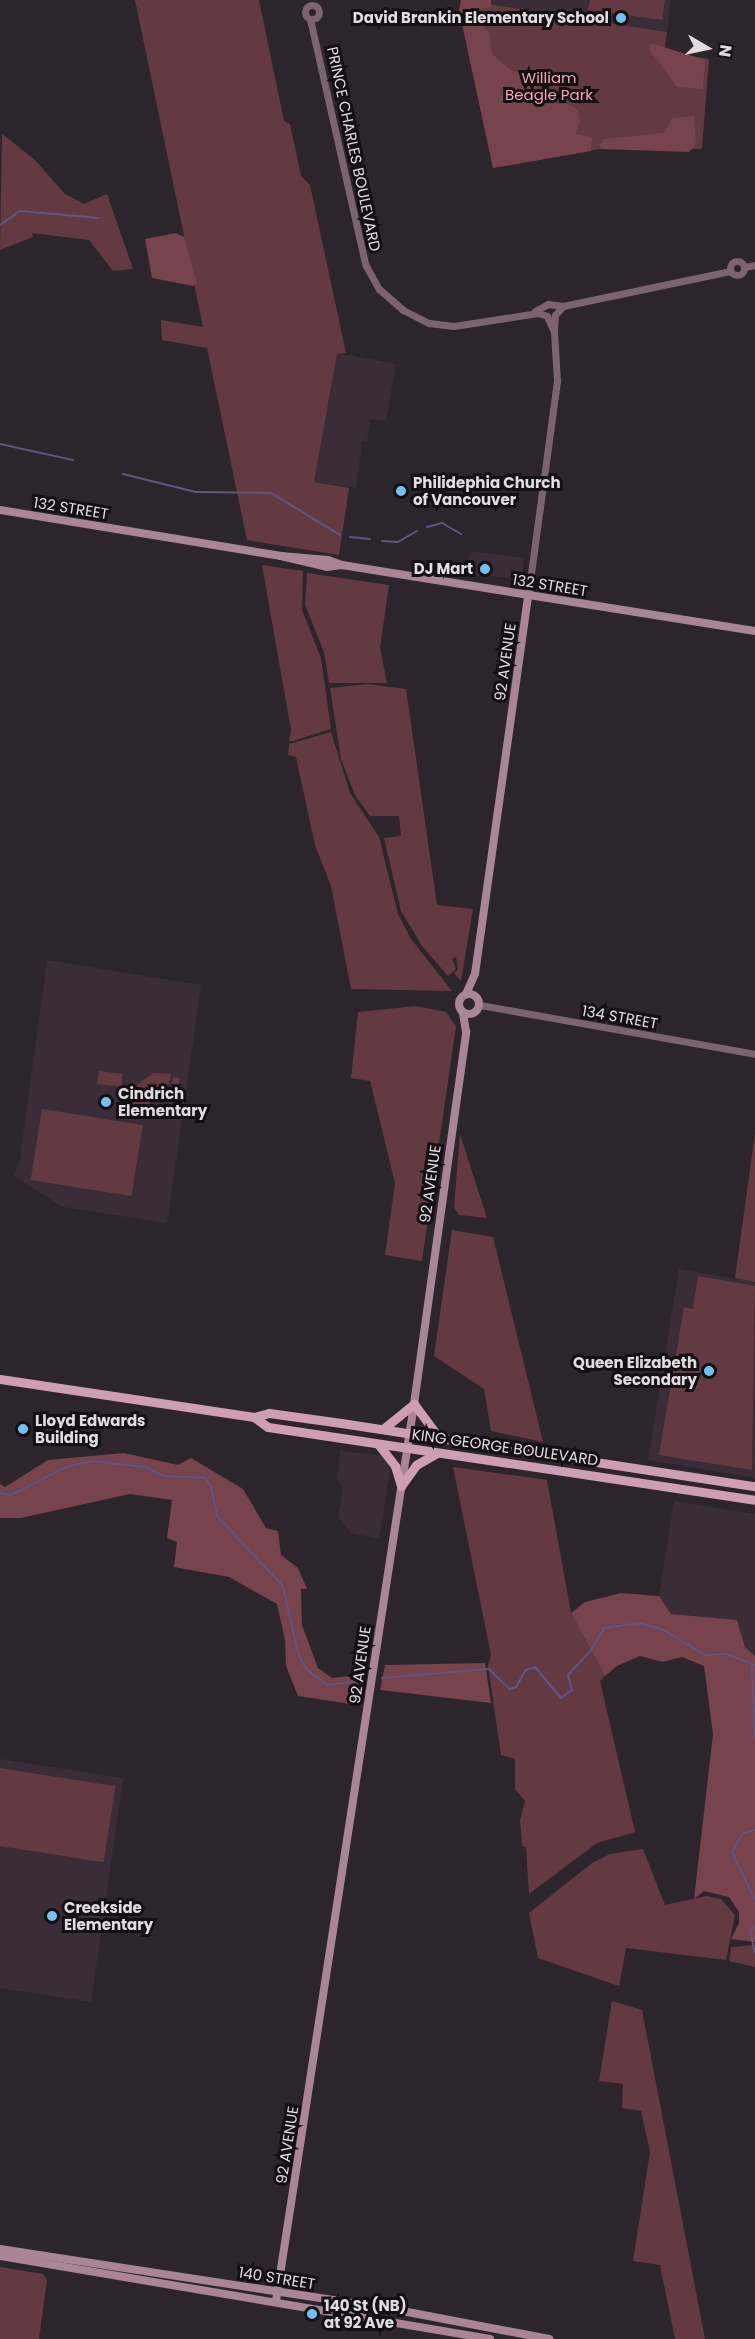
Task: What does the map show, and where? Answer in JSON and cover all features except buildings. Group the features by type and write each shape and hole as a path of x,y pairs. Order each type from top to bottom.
{"main road":[{"name":"132 STREET","path":"0,510 280,556 327,567 342,565 755,631"},
{"name":"92 AVENUE","path":"463,1012 459,1002 466,994 475,975 528,596"},
{"path":"466,1032 478,1000 475,975"},
{"path":"466,994 478,1000"},
{"path":"466,1032 463,1012 474,1013"},
{"name":"92 AVENUE","path":"277,2296 414,1404 466,1032"},
{"name":"KING GEORGE BOULEVARD","path":"0,1379 254,1417 269,1413 755,1486"},
{"path":"383,1430 414,1404 440,1439"},
{"name":"KING GEORGE BOULEVARD","path":"254,1417 268,1426 755,1500"},
{"path":"378,1444 395,1466 401,1486"},
{"path":"401,1486 416,1465 437,1453"},
{"name":"140 STREET","path":"0,2249 104,2263 490,2339"},
{"name":"140 STREET","path":"0,2256 277,2296 549,2339"},
{"path":"58,2265 62,2261 94,2266 104,2263"}],"street":[{"path":"310,3 319,11 313,19 305,14 310,3"},
{"name":"PRINCE CHARLES BOULEVARD","path":"313,19 365,264 380,289 403,310 442,326 530,313 544,307 558,309"},
{"path":"558,309 730,271 735,261 744,267 755,265"},
{"name":"92 AVENUE","path":"544,307 554,332"},
{"name":"PRINCE CHARLES BOULEVARD","path":"530,313 546,316 558,309"},
{"name":"92 AVENUE","path":"528,596 557,381 554,332 558,309"},
{"name":"134 STREET","path":"478,1000 755,1054"}],"shaded area":[{"path":"461,0 491,0 491,7 477,9 481,23 489,32 492,54 511,70 535,79 539,103 569,104 578,110 580,122 575,134 592,137 591,151 493,168 459,10"},
{"name":"David Brankin Elementary School","path":"482,0 671,0 667,32 481,3"},
{"path":"651,43 705,60 703,89 677,87 649,49"},
{"path":"694,116 696,144 689,152 601,149 599,145 604,139 664,133 672,118"},
{"path":"176,233 184,237 197,283 193,286 152,278 145,239"},
{"path":"337,353 396,364 386,421 371,419 367,441 362,441 356,488 314,482"},
{"path":"471,551 524,558 522,579 465,574"},
{"name":"Cindrich Elementary","path":"47,960 201,985 167,1223 63,1207 14,1176 20,1158"},
{"name":"Queen Elizabeth Secondary","path":"679,1269 755,1282 755,1478 648,1460"},
{"path":"340,1451 380,1455 387,1462 390,1470 379,1539 351,1533 338,1518 343,1487 337,1480"},
{"path":"124,1453 178,1465 191,1458 243,1489 266,1528 278,1531 281,1555 298,1568 307,1589 301,1589 302,1625 318,1668 332,1678 365,1674 357,1705 298,1696 286,1666 285,1640 277,1604 229,1577 174,1567 177,1542 167,1538 172,1500 130,1494 21,1518 0,1518 0,1484 5,1487 48,1460"},
{"path":"674,1501 755,1514 755,1656 745,1647 737,1620 671,1614 659,1596"},
{"path":"621,1593 659,1596 671,1614 737,1620 745,1647 755,1656 755,1942 731,1939 739,1923 739,1912 729,1897 704,1891 694,1899 713,1734 704,1666 682,1657 663,1662 640,1656 617,1666 605,1676 571,1613 585,1602"},
{"path":"485,1663 491,1703 380,1690 385,1665"},
{"name":"Creekside Elementary","path":"0,1759 123,1778 91,2002 0,1988"}],"green space":[{"path":"135,0 259,0 284,121 290,124 301,176 310,185 346,353 337,354 314,482 349,488 339,555 247,540 207,348 162,340 161,320 203,327"},
{"path":"590,0 665,0 662,20 588,10"},
{"name":"William Beagle Park","path":"482,3 667,32 664,52 709,59 702,149 600,149 493,168 461,15"},
{"path":"2,134 34,159 65,194 84,204 107,194 133,269 113,271 89,240 32,233 33,237 0,250"},
{"path":"262,565 303,571 302,610 321,658 331,729 293,741 289,741 291,730"},
{"path":"307,573 389,585 380,648 387,683 329,683 324,652 305,605"},
{"path":"368,684 406,689 437,905 473,909 461,981 454,973 458,970 456,957 452,959 456,969 448,976 422,946 401,911 384,838 401,836 399,816 370,816 355,795 341,759 330,688"},
{"path":"331,732 350,793 379,837 398,914 411,939 452,991 351,989 331,886 315,845 296,757 288,755 289,744"},
{"path":"416,1006 446,1012 456,1026 422,1261 385,1255 395,1183 370,1081 351,1078 358,1012"},
{"path":"99,1071 123,1074 121,1087 97,1084"},
{"path":"153,1073 171,1074 169,1084 160,1085 150,1097 150,1103 139,1112 131,1102 137,1096 137,1085"},
{"path":"173,1077 180,1078 177,1101 170,1100"},
{"path":"42,1109 143,1125 131,1196 31,1180"},
{"path":"755,1133 755,1282 735,1278"},
{"path":"460,1134 487,1218 459,1215 454,1207"},
{"path":"452,1230 493,1237 543,1442 491,1431 484,1389 434,1356"},
{"name":"Queen Elizabeth Secondary","path":"698,1276 755,1286 752,1470 659,1455 684,1307 693,1309"},
{"path":"453,1467 547,1480 571,1613 605,1676 600,1681 635,1832 597,1843 529,1894 526,1847 522,1846 520,1820 525,1801 515,1789 515,1759 501,1755 488,1665 491,1655"},
{"path":"0,1768 116,1786 104,1862 0,1846"},
{"path":"643,1849 665,1905 707,1896 721,1899 735,1915 726,1960 626,1948 619,1986 538,1958 529,1913 592,1863 610,1854"},
{"path":"755,1945 755,1967 729,1961 731,1947"},
{"path":"612,2001 642,2010 705,2339 675,2339 660,2265 633,2261 650,2152 641,2111 622,2108 623,2084 599,2081"},
{"path":"0,2267 43,2274 47,2280 39,2339 0,2339"}],"waterway":[{"path":"0,225 20,211 99,218"},
{"path":"0,444 73,460"},
{"path":"123,474 196,492 271,493 340,535"},
{"path":"427,527 442,523 461,534"},
{"path":"382,541 398,542 417,531"},
{"path":"350,537 370,539"},
{"path":"0,1493 11,1495 66,1467 91,1461 146,1467 164,1476 205,1478 211,1487 217,1516 283,1586 298,1653 306,1669 327,1685 362,1681"},
{"path":"382,1678 489,1669 510,1689 516,1687 526,1670 535,1667 561,1698 572,1690 568,1675 591,1650 604,1628 638,1623 662,1629 705,1655 726,1654 755,1665"},
{"path":"752,1666 755,1738"},
{"path":"755,1830 742,1834 732,1852 755,1900"},
{"path":"755,1926 750,1931 755,1953"}],"place":[{"name":"David Brankin Elementary School","path":"621,18"},
{"name":"Philidephia Church of Vancouver","path":"401,491"},
{"name":"DJ Mart","path":"485,569"},
{"name":"Cindrich Elementary","path":"106,1102"},
{"name":"Queen Elizabeth Secondary","path":"709,1371"},
{"name":"Lloyd Edwards Building","path":"23,1429"},
{"name":"Creekside Elementary","path":"52,1916"},
{"name":"140 St (NB) at 92 Ave","path":"312,2314"}]}
